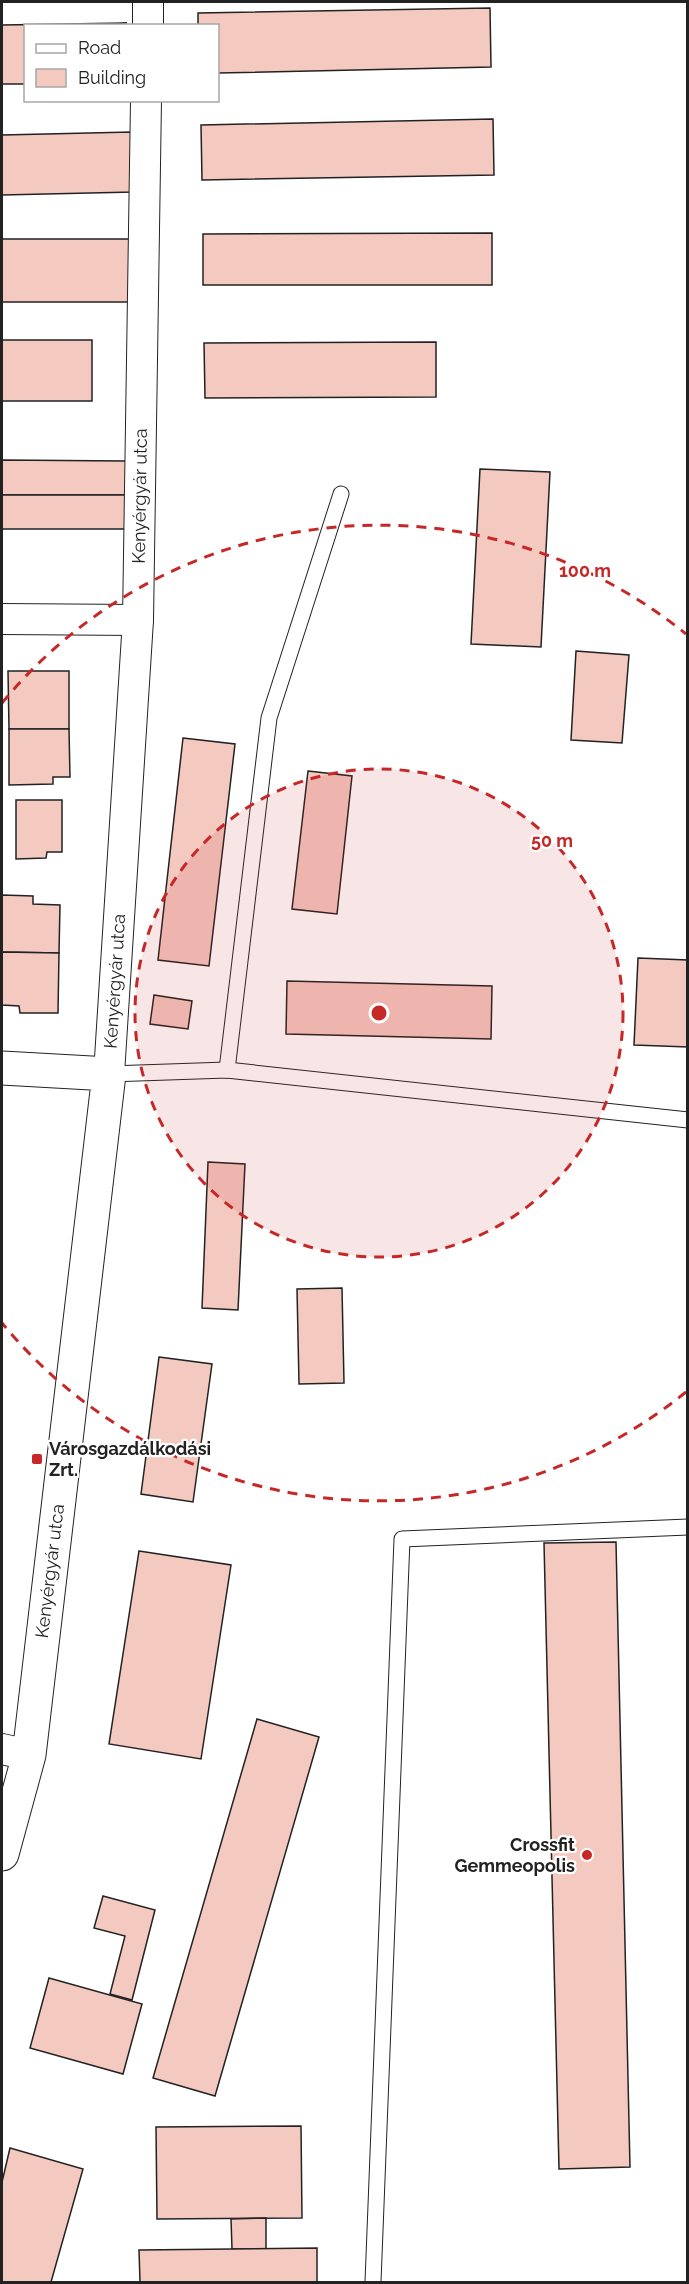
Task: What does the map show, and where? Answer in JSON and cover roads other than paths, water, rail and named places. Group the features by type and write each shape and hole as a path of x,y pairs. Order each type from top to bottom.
{"street":[{"path":"148,2 148,24"},
{"name":"Kenyérgyár utca","path":"2,1854 109,1074 138,620 146,102"},
{"path":"2,620 138,620"},
{"path":"2,1068 109,1074"}],"lane":[{"path":"227,1071 270,718 341,494"},
{"path":"109,1074 227,1071 687,1120"},
{"path":"373,2283 402,1539 687,1527"}],"place":[{"name":"Városgazdálkodási Zrt.","path":"37,1459"},
{"name":"Crossfit Gemmeopolis","path":"587,1855"}]}
